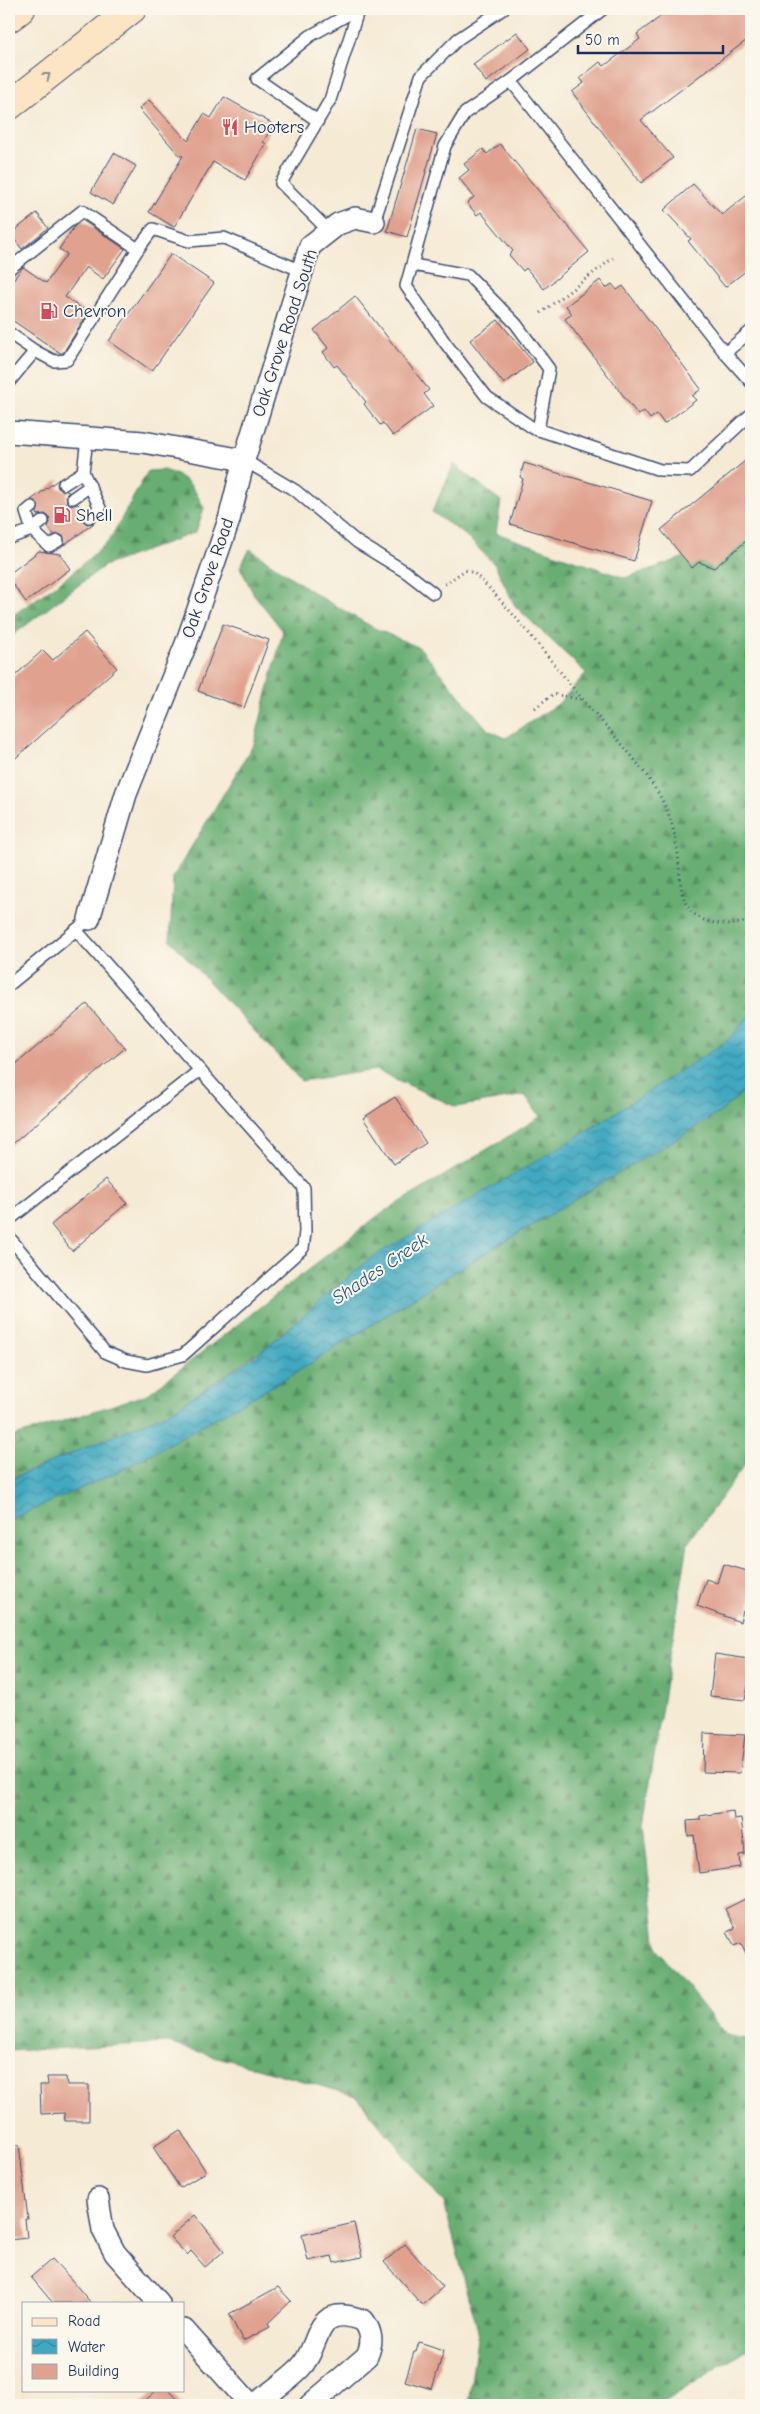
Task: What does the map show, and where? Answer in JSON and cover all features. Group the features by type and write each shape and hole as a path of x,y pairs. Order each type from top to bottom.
{"main road":[{"path":"9,18 21,9"},
{"path":"9,106 132,9"}],"street":[{"name":"Oak Grove Road South","path":"244,460 310,246 338,224 355,218 374,222"},
{"path":"9,432 143,442 194,449 244,460"},
{"name":"Oak Grove Road","path":"83,924 126,794 186,644 229,520 244,460"},
{"path":"98,2199 104,2230 114,2253 158,2302"},
{"path":"185,2331 253,2405 301,2367 312,2349 315,2336 329,2319 348,2316 364,2321 372,2337 372,2345 367,2356 310,2405"}],"lane":[{"path":"374,222 421,76 458,39 503,9"},
{"path":"603,9 511,81 465,113 445,146 406,286 446,344 487,397 538,430 660,470 690,471 751,414"},
{"path":"318,121 258,79 310,36 349,14 357,14 330,100 318,121 281,183 328,231"},
{"path":"511,81 725,353 751,382"},
{"path":"9,269 82,211 138,249"},
{"path":"9,333 34,351 54,361 67,360 138,249 154,228 189,241 224,238 302,271"},
{"path":"413,265 468,275 516,324 549,369 538,430"},
{"path":"725,353 751,331"},
{"path":"9,382 34,351"},
{"path":"87,439 83,472 100,508 89,517"},
{"path":"244,460 296,491 357,542 406,572 433,593"},
{"path":"64,484 83,472"},
{"path":"74,498 90,486"},
{"path":"32,507 26,512 32,530 49,546 58,541"},
{"path":"9,538 32,530 43,520"},
{"path":"9,985 83,924 200,1070 304,1188 305,1232 303,1248 183,1355 147,1365 126,1361 105,1352 9,1237"},
{"path":"9,1220 200,1070"}],"path":[{"path":"542,313 613,258"},
{"path":"433,593 460,572 465,570 474,573 515,617 642,769 661,798 672,821 681,868 683,896 693,913 707,921 719,924 751,921"},
{"path":"535,708 553,694 583,700"}],"green space":[{"path":"454,464 501,501 496,533 625,578 751,534 751,1014 727,1041 587,1131 170,1412 9,1480 9,1438 148,1394 376,1217 540,1117 525,1095 456,1107 376,1070 301,1081 170,940 173,877 254,744 283,631 253,593 240,567 250,549 317,595 374,628 420,648 488,730 506,738 558,704 586,673 515,606 495,565 465,535 432,512"},
{"path":"164,470 179,476 189,483 200,500 204,508 196,532 104,566 9,638 9,618 71,574 109,541 148,471"},
{"path":"751,1085 751,1456 688,1543 643,1826 657,1949 726,2035 751,2040 751,2346 660,2405 468,2405 478,2331 444,2203 356,2096 168,2043 9,2051 9,1520 120,1471 294,1374 469,1263 719,1113"}],"water":[{"name":"Shades Creek","path":"751,1014 751,1085 719,1113 469,1263 294,1374 120,1471 9,1520 9,1480 170,1412 257,1355 371,1258 587,1131 727,1041"}],"building":[{"path":"671,9 751,9 751,37 641,120 673,158 641,183 572,92 584,83 580,78 600,62 604,66 640,39 637,34"},
{"path":"517,32 530,49 486,82 473,64"},
{"path":"224,97 271,123 270,125 273,126 263,142 266,144 245,180 213,162 174,227 149,212 183,156 180,156 139,109 149,100 188,141 204,114 211,118"},
{"path":"417,129 437,134 407,237 387,231"},
{"path":"500,144 589,252 544,289 526,268 523,271 509,255 513,251 481,212 477,215 467,203 474,197 459,178 469,170 464,164 483,149 487,154"},
{"path":"114,153 136,166 113,205 91,192"},
{"path":"693,184 722,215 751,192 751,267 725,287 688,241 691,239 664,210"},
{"path":"37,213 48,228 22,249 10,234"},
{"path":"82,220 125,249 103,279 86,267 65,297 88,313 63,353 60,353 9,318 9,285 23,267 46,283 67,254 59,249 74,227"},
{"path":"171,254 214,283 152,371 109,341"},
{"path":"600,280 606,288 612,284 617,290 623,286 701,389 692,396 696,400 664,424 657,414 650,419 644,411 638,415 565,319 572,314 566,306"},
{"path":"355,296 429,390 424,394 433,406 393,436 383,423 380,425 364,404 366,402 337,365 334,367 323,352 328,348 314,330"},
{"path":"498,320 533,362 504,384 470,340"},
{"path":"751,456 751,537 714,568 699,562 692,568 661,530"},
{"path":"524,463 652,501 634,561 510,524 523,479 520,477"},
{"path":"59,479 58,488 69,492 66,495 67,503 78,504 84,511 82,515 83,521 87,524 94,523 64,545 64,537 59,534 54,535 48,527 50,523 49,517 45,514 38,515 39,505 31,500"},
{"path":"39,551 60,554 70,569 26,602 9,579 9,574"},
{"path":"223,624 269,640 244,708 198,691"},
{"path":"85,632 117,668 9,764 9,681 43,650 53,660"},
{"path":"87,1004 125,1048 9,1147 9,1070"},
{"path":"395,1097 426,1143 394,1164 363,1118"},
{"path":"106,1179 127,1203 72,1251 51,1225"},
{"path":"723,1564 751,1572 751,1601 748,1612 743,1611 740,1622 697,1606 706,1579 717,1583"},
{"path":"715,1654 749,1659 748,1672 751,1673 745,1700 710,1696"},
{"path":"704,1733 745,1735 740,1773 703,1772"},
{"path":"733,1811 734,1819 741,1818 745,1854 739,1855 740,1867 699,1873 694,1835 688,1836 687,1821 700,1820 700,1816"},
{"path":"751,1896 751,1963 741,1943 734,1946 727,1932 735,1928 725,1909"},
{"path":"47,2077 66,2077 67,2085 89,2085 89,2121 65,2121 64,2113 41,2114 40,2085 48,2085"},
{"path":"180,2130 206,2172 180,2188 153,2147"},
{"path":"9,2145 19,2145 28,2219 25,2219 27,2238 9,2240"},
{"path":"195,2215 224,2251 205,2267 191,2251 187,2255 170,2237"},
{"path":"354,2223 362,2257 334,2263 332,2256 308,2261 302,2235"},
{"path":"405,2244 443,2287 422,2305 384,2262"},
{"path":"52,2259 90,2302 52,2302 31,2277"},
{"path":"278,2287 291,2301 268,2323 270,2327 243,2341 229,2314"},
{"path":"419,2342 444,2350 432,2389 405,2381"},
{"path":"155,2392 171,2392 183,2405 140,2405"}],"place":[{"name":"Hooters","path":"230,127"},
{"name":"Chevron","path":"49,311"},
{"name":"Shell","path":"62,515"}]}
